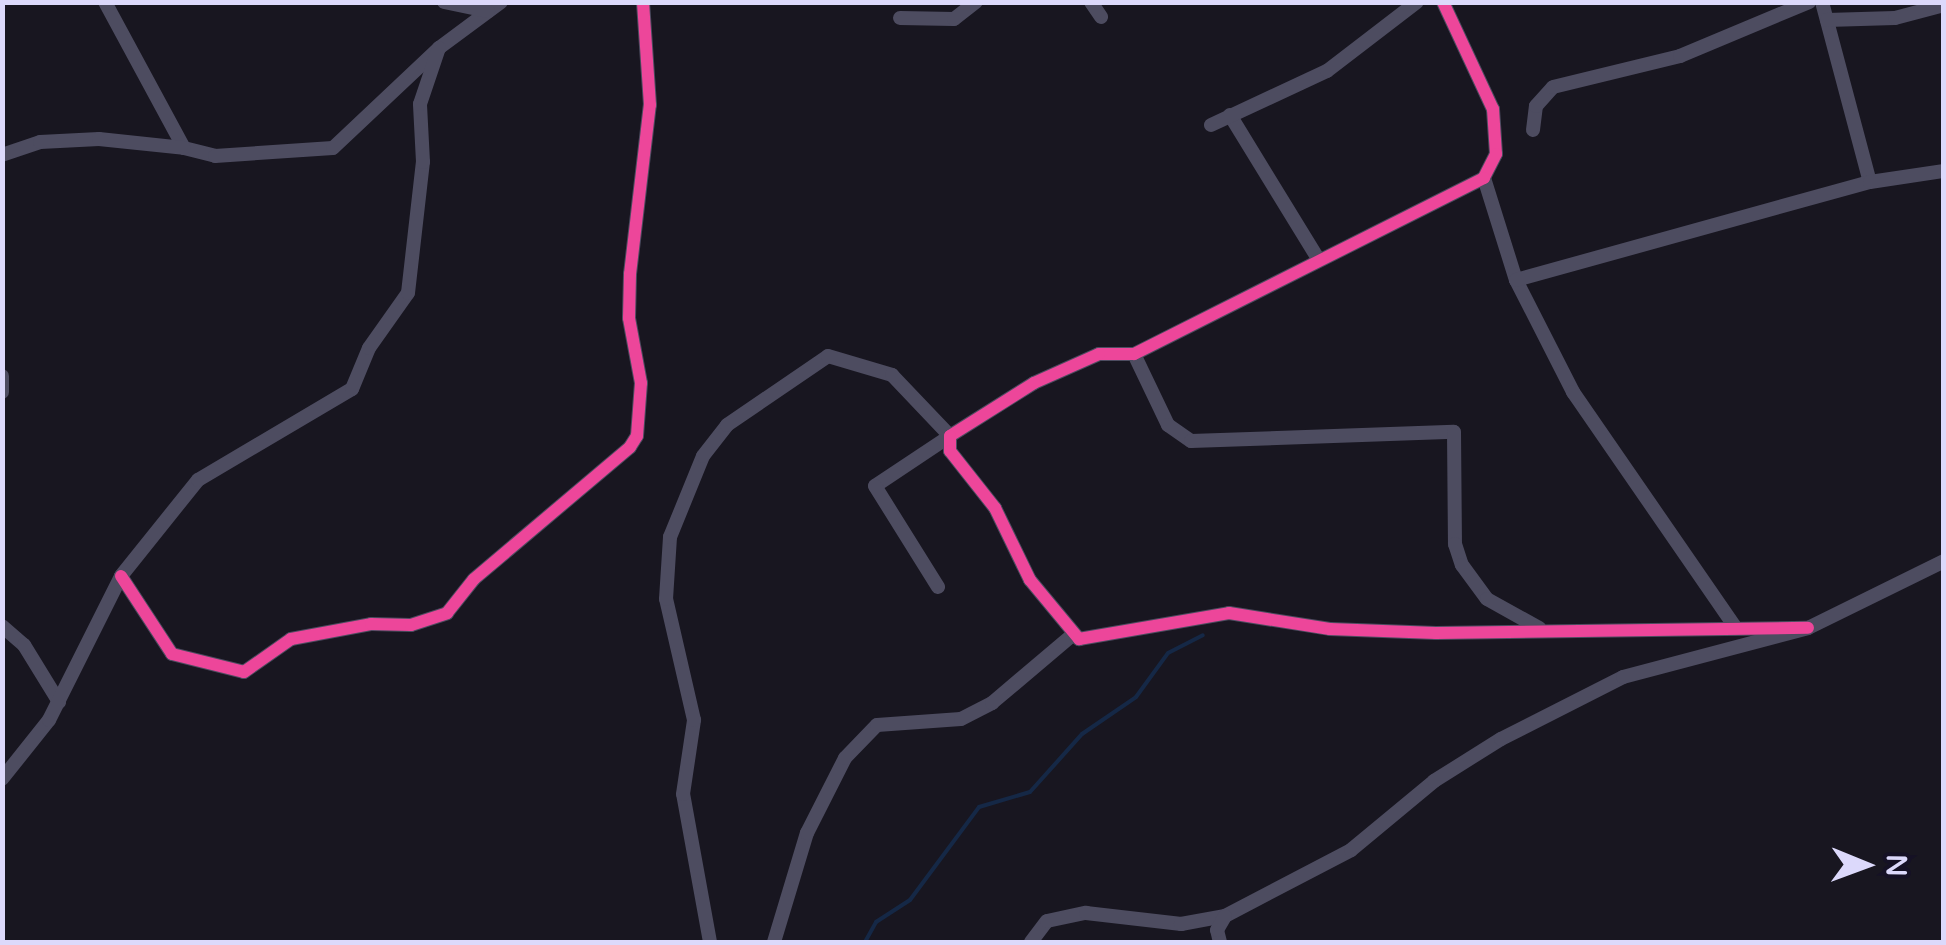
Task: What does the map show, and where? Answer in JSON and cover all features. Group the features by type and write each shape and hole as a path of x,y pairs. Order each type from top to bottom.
{"street":[{"path":"105,2 184,148"},
{"path":"444,2 494,7"},
{"path":"122,576 172,654 244,672 291,638 371,624 411,625 447,613 484,569 519,547 582,482 630,446 637,436 641,383 629,318 630,274 650,105 643,2"},
{"path":"900,18 954,19 976,2"},
{"path":"1091,2 1101,17"},
{"path":"1211,125 1327,71 1417,2"},
{"path":"938,587 875,486 1070,365 1099,354 1134,354 1265,293 1319,260 1484,178 1496,154 1493,109 1443,2"},
{"path":"1533,130 1536,106 1553,87 1680,56 1809,2"},
{"path":"1822,2 1870,182"},
{"path":"1827,20 1895,18 1944,4"},
{"path":"2,156 40,142 99,138 184,148 215,156 333,148 439,48 494,7"},
{"path":"2,779 59,702 122,576 202,476 352,390 368,348 408,293 423,162 420,104 439,48"},
{"path":"1230,115 1319,260"},
{"path":"1516,280 1870,182 1944,171"},
{"path":"1484,178 1516,280 1573,392 1736,628"},
{"path":"1134,354 1168,425 1191,441 1454,432 1455,544 1462,565 1487,599 1541,630"},
{"path":"710,942 683,794 694,720 666,598 670,537 703,456 727,426 828,356 905,382 950,436 950,451 996,508 1030,580 1070,637"},
{"path":"2,376 2,392"},
{"path":"1031,942 1046,921 1086,913 1181,924 1226,916 1352,850 1434,781 1501,740 1623,678 1808,628 1944,562"},
{"path":"774,942 807,833 845,758 877,725 961,719 992,702 1070,637 1144,631 1198,614 1229,613 1330,628 1808,628"},
{"path":"2,626 24,646 59,702"},
{"path":"1220,942 1217,930 1226,916"}],"waterway":[{"path":"865,942 876,922 910,900 979,807 1030,792 1082,734 1136,697 1168,653 1203,635"}],"cycle path":[{"path":"121,576 172,654 244,672 291,639 371,624 411,625 447,613 474,579 630,447 637,436 641,383 629,318 630,274 650,105 643,2"},
{"path":"1443,2 1493,109 1496,154 1484,178 1134,354 1099,354 1034,383 950,436 950,451 995,508 1030,580 1079,639 1229,613 1330,629 1436,633 1808,628"}]}
